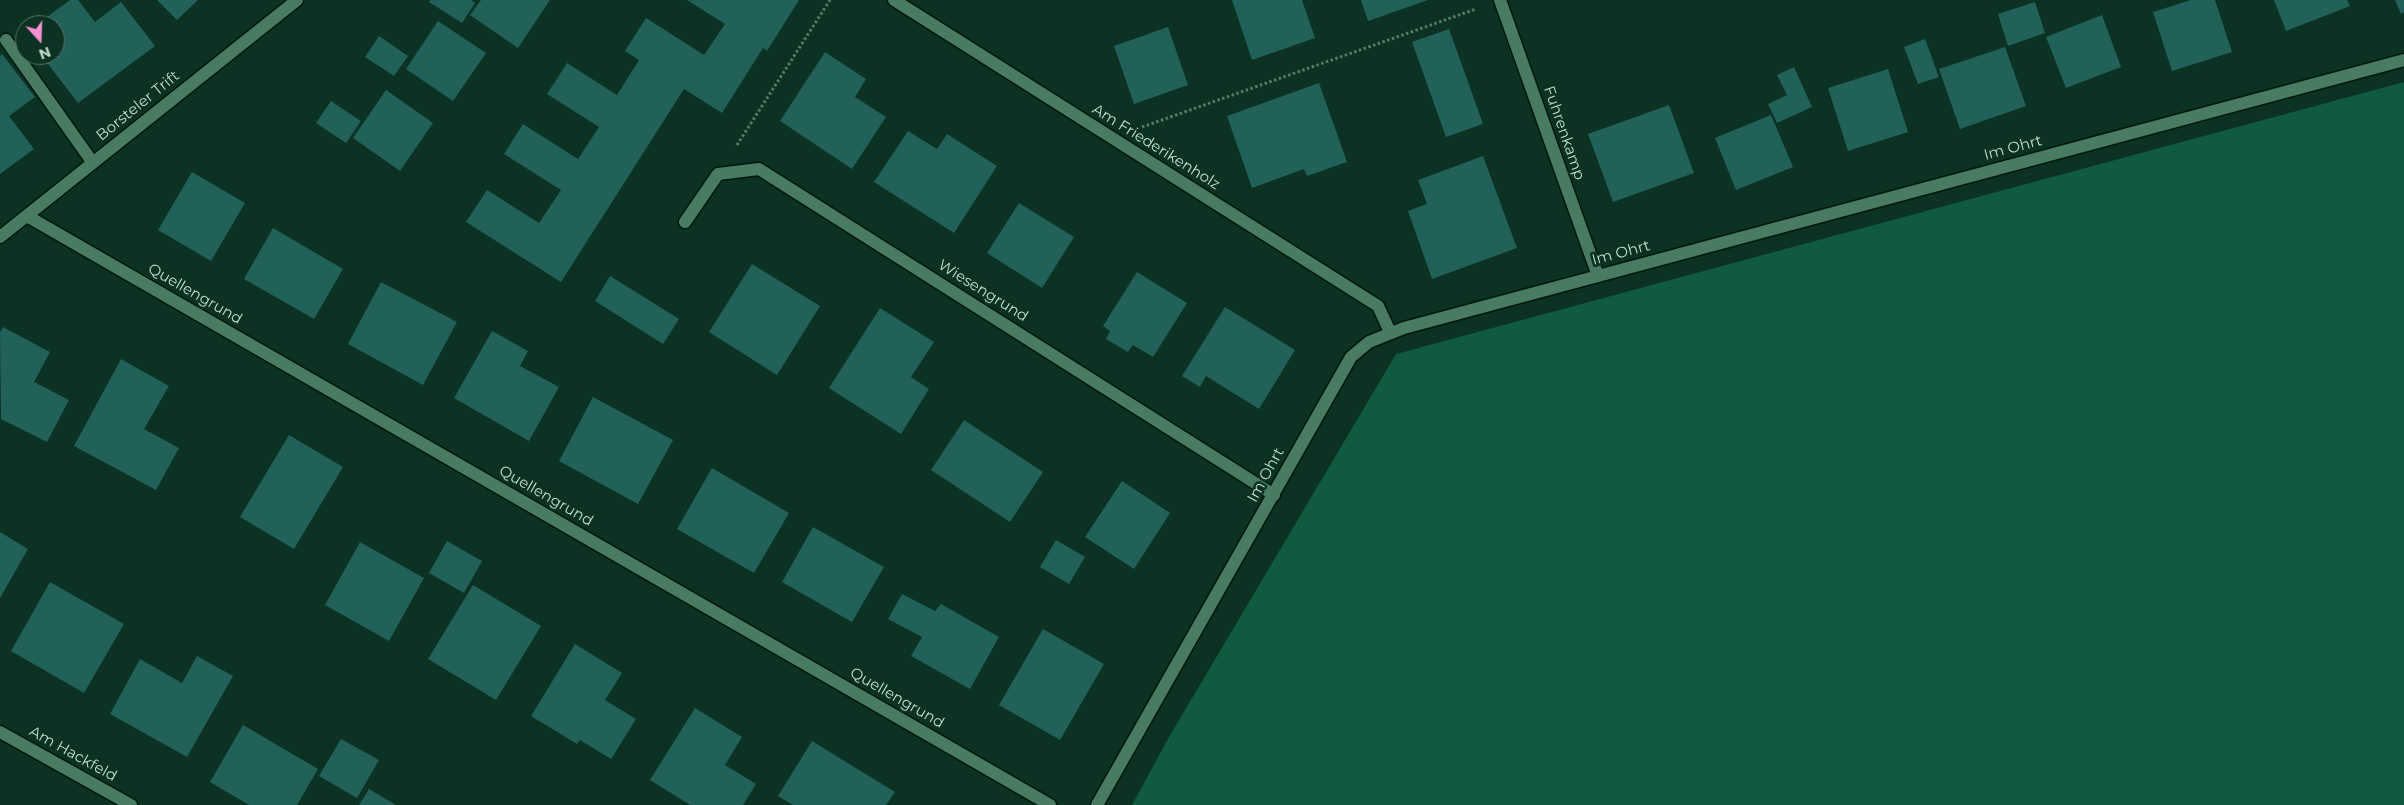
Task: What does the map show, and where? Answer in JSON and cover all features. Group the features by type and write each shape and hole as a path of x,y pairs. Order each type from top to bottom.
{"street":[{"name":"Borsteler Trift","path":"0,237 296,0"},
{"name":"Am Friederikenholz","path":"894,0 1378,306 1390,332"},
{"name":"Fuhrenkamp","path":"1500,0 1598,276"},
{"path":"6,40 93,163"},
{"name":"Im Ohrt","path":"1096,805 1351,357 1369,342 1390,332 2404,60"},
{"name":"Wiesengrund","path":"718,174 759,169 1274,495"},
{"path":"685,222 718,174"},
{"name":"Quellengrund","path":"27,216 1050,805"},
{"name":"Am Hackfeld","path":"0,732 131,805"}],"path":[{"path":"718,174 830,0"},
{"path":"1111,138 1500,0"}],"green space":[{"path":"2404,82 2404,805 1132,805 1169,737 1396,354"}],"building":[{"path":"70,0 78,0 95,22 121,2 155,46 78,103 49,65 65,65 65,15 50,15"},
{"path":"157,0 198,0 177,20"},
{"path":"430,0 471,0 475,3 462,23 429,2"},
{"path":"481,0 550,0 518,48 470,15"},
{"path":"687,0 799,0 767,51 763,48 722,113 684,89 561,282 466,222 487,190 539,223 561,190 504,154 523,124 578,159 599,127 547,94 567,63 617,95 639,60 625,51 646,18 704,55 725,24"},
{"path":"1232,0 1302,0 1315,38 1252,60"},
{"path":"1361,0 1428,0 1368,21"},
{"path":"2191,0 2215,0 2232,52 2172,71 2153,12"},
{"path":"2274,0 2347,0 2350,6 2286,31"},
{"path":"2395,0 2404,0 2404,12 2401,14"},
{"path":"2035,2 2045,33 2008,46 1998,14"},
{"path":"2102,15 2121,67 2066,88 2046,37"},
{"path":"438,21 486,53 453,101 406,69"},
{"path":"1168,27 1188,85 1134,104 1114,46"},
{"path":"1449,29 1483,124 1446,137 1412,42"},
{"path":"379,36 408,56 394,76 365,57"},
{"path":"1925,39 1939,77 1918,84 1904,47"},
{"path":"2005,47 2026,106 1960,129 1939,69"},
{"path":"825,52 866,79 855,97 886,117 852,169 780,121"},
{"path":"2,54 35,97 9,116 34,149 0,174 0,56"},
{"path":"1794,67 1812,107 1777,123 1768,104 1787,95 1777,75"},
{"path":"1888,69 1908,132 1848,151 1828,88"},
{"path":"1319,83 1347,162 1307,176 1304,169 1252,188 1227,116"},
{"path":"386,90 433,123 400,171 353,138"},
{"path":"331,101 361,121 346,143 316,123"},
{"path":"1669,105 1694,173 1613,202 1588,134"},
{"path":"1771,115 1793,167 1736,190 1715,138"},
{"path":"908,131 937,149 947,134 997,166 954,233 874,182"},
{"path":"1483,156 1517,248 1432,279 1408,211 1427,204 1418,180"},
{"path":"192,172 245,203 211,261 158,230"},
{"path":"1019,203 1074,237 1042,288 987,253"},
{"path":"273,228 343,269 314,319 244,279"},
{"path":"752,264 820,306 777,375 709,332"},
{"path":"1137,272 1187,303 1153,357 1133,345 1128,352 1106,339 1110,331 1103,326"},
{"path":"610,276 679,319 663,344 595,301"},
{"path":"381,282 457,322 423,385 348,344"},
{"path":"1225,307 1295,350 1259,409 1206,376 1200,387 1182,376"},
{"path":"880,308 934,342 911,377 929,389 901,434 829,388"},
{"path":"3,327 50,352 34,382 69,400 47,442 1,419 0,332"},
{"path":"492,331 528,351 520,366 559,387 529,441 454,398"},
{"path":"121,359 169,386 144,429 179,448 156,490 74,446"},
{"path":"593,397 673,440 638,504 559,461"},
{"path":"964,420 1043,472 1010,522 931,470"},
{"path":"289,435 343,467 294,549 240,517"},
{"path":"712,468 789,513 754,573 677,529"},
{"path":"1122,481 1170,513 1134,569 1085,537"},
{"path":"813,527 884,567 852,622 782,582"},
{"path":"0,532 28,549 0,598"},
{"path":"1056,540 1085,557 1069,584 1040,567"},
{"path":"447,541 482,561 464,593 429,573"},
{"path":"360,542 424,578 389,641 325,605"},
{"path":"50,582 124,624 84,693 11,651"},
{"path":"473,585 541,626 496,700 428,659"},
{"path":"902,594 935,611 941,604 999,637 970,689 911,656 922,637 888,619"},
{"path":"1043,629 1104,664 1060,740 999,705"},
{"path":"575,644 622,673 605,700 636,719 611,759 580,740 577,744 531,716"},
{"path":"197,656 233,676 187,757 110,714 140,659 182,683"},
{"path":"695,708 742,737 725,765 756,784 743,805 690,805 650,780"},
{"path":"243,725 318,769 297,805 249,805 210,782"},
{"path":"341,739 379,760 357,798 319,776"},
{"path":"812,741 895,792 886,805 793,805 778,796"},
{"path":"369,789 396,805 359,805"}]}
